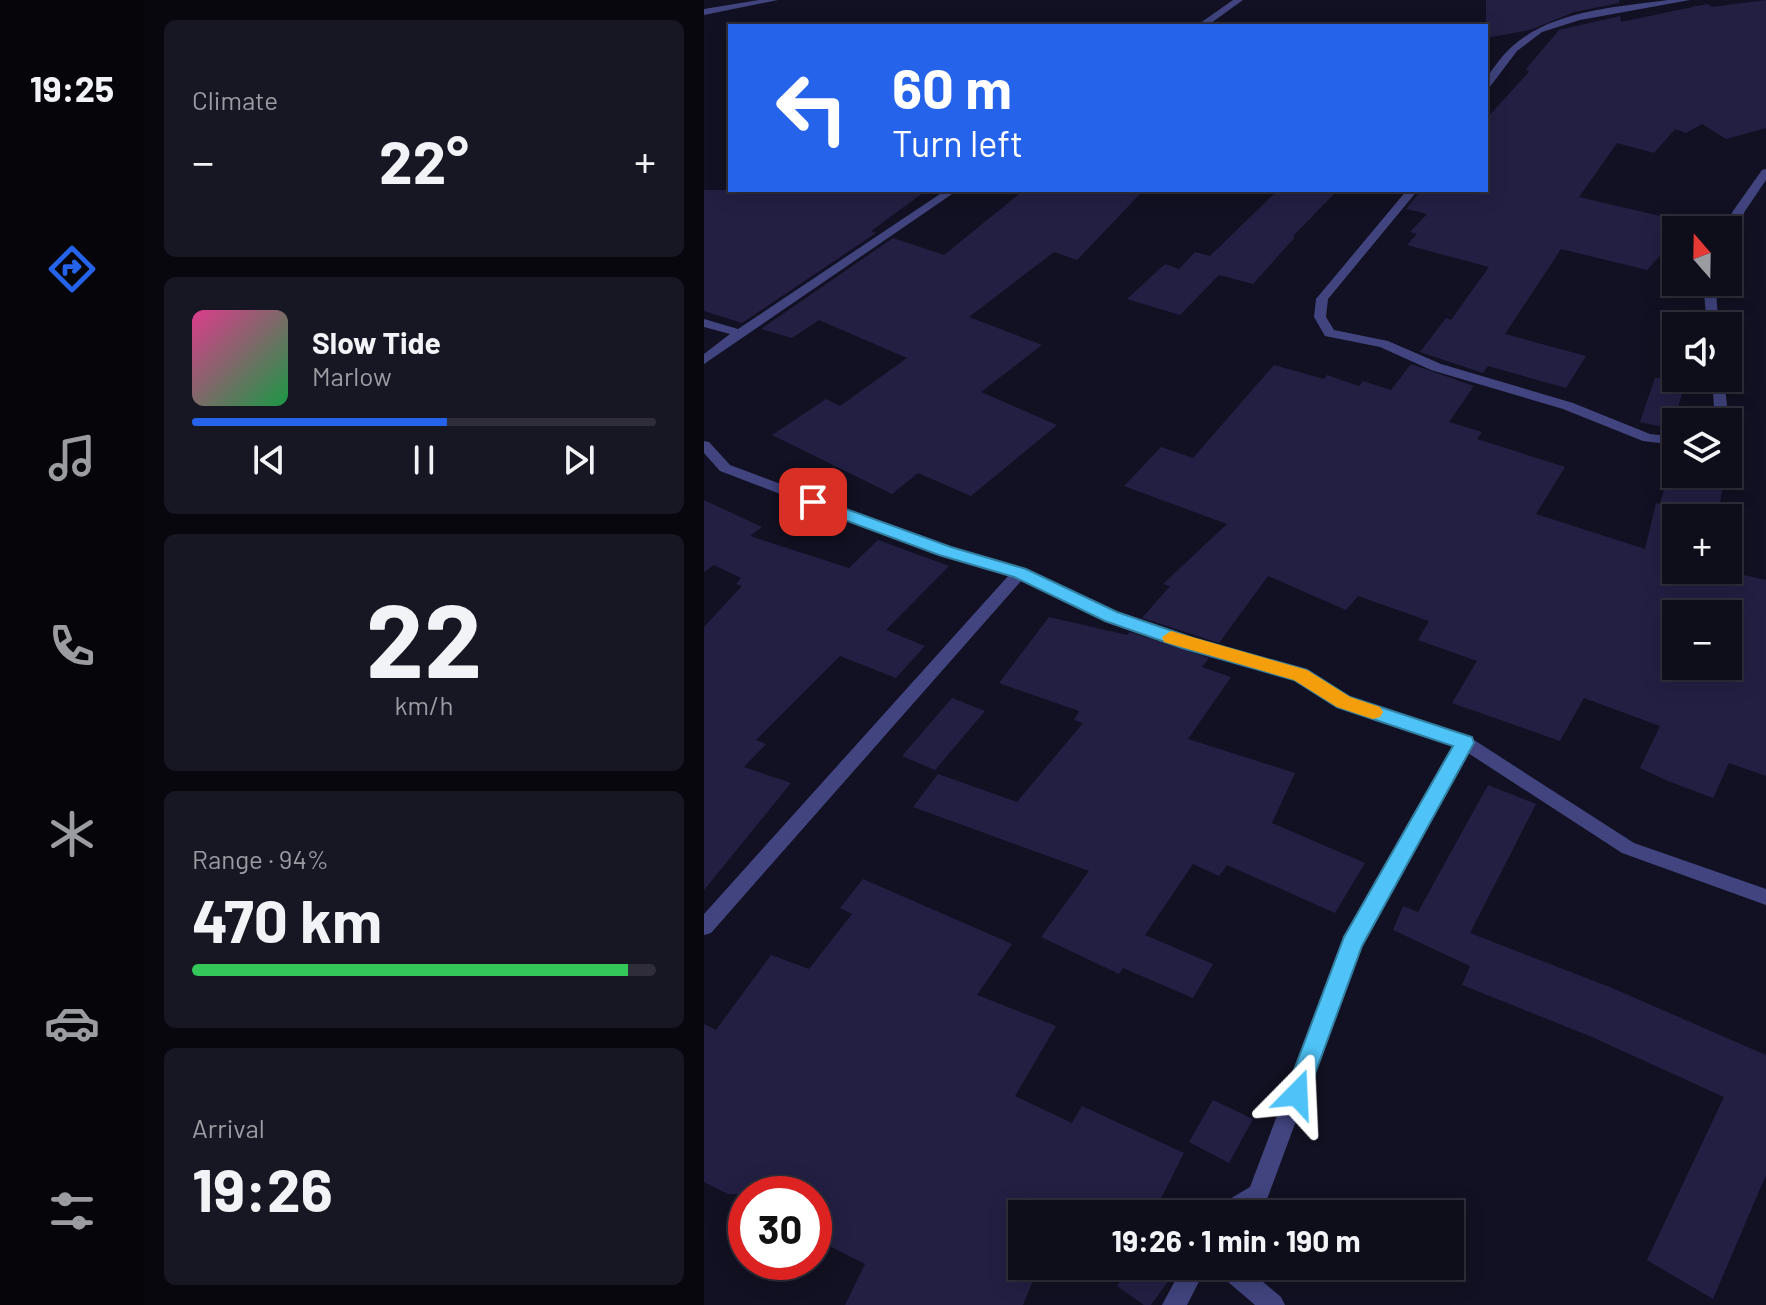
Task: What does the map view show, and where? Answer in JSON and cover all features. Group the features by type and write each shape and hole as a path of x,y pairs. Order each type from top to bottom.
{"street":[{"path":"704,12 774,0"},
{"path":"1204,24 1239,0"},
{"path":"1488,83 1501,63 1525,38 1551,26 1686,0"},
{"path":"1736,216 1766,172"},
{"path":"704,360 950,192"},
{"path":"1411,192 1322,299 1320,317 1329,333 1384,344 1436,367 1568,406 1648,438 1662,440"},
{"path":"704,323 740,333"},
{"path":"704,445 725,468 945,551 1020,573 1111,616 1188,643 1301,675 1343,702 1465,743 1628,848 1766,897"},
{"path":"704,927 1020,573"},
{"path":"1248,1200 1258,1194 1352,943 1465,743"},
{"path":"1174,1305 1188,1280"},
{"path":"1243,1280 1273,1305"}],"building":[{"path":"1486,0 1619,0 1619,3 1574,12 1530,30 1488,38"},
{"path":"1766,0 1766,128 1726,139 1702,124 1686,133 1675,129 1654,153 1617,143 1579,197 1662,216 1662,253 1647,270 1561,249 1505,334 1586,356 1566,388 1488,366 1483,373 1420,352 1446,318 1451,320 1489,267 1407,245 1417,234 1410,232 1427,214 1406,209 1419,192 1488,192 1488,117 1529,72 1526,69 1559,30 1620,16 1621,22 1707,4 1712,7"},
{"path":"704,190 924,192 871,231 876,233 742,323 704,311"},
{"path":"1022,192 1142,192 1077,260 1054,252 969,317 1042,345 981,392 1057,425 971,496 918,473 892,494 772,435 826,399 840,406 907,358 819,320 792,338 761,329 893,238 944,255"},
{"path":"1276,192 1336,192 1293,236 1253,284 1219,275 1180,315 1127,299 1165,264 1179,269 1195,252 1210,256"},
{"path":"1411,364 1474,386 1449,422 1482,432 1477,439 1565,467 1536,514 1645,549 1656,503 1660,504 1665,488 1723,488 1720,504 1662,504 1662,584 1742,584 1742,575 1766,580 1766,776 1729,763 1713,798 1668,781 1640,768 1660,726 1584,698 1560,741 1452,703 1477,661 1418,640 1429,621 1358,596 1346,610 1268,576 1219,643 1142,618 1170,586 1163,584 1227,524 1124,486 1161,447 1193,458 1274,365 1324,379 1327,375 1359,386 1363,381 1391,390"},
{"path":"1655,378 1662,378 1662,392 1683,392 1678,408 1662,408 1662,427 1640,422"},
{"path":"704,500 762,527 750,536 849,568 878,540 949,566 886,630 925,646 896,678 840,656 756,740 766,744 744,767 791,783 704,890 704,627 742,586 736,584 741,578 714,565 704,572"},
{"path":"1049,617 1127,635 1130,632 1209,658 1202,667 1231,677 1188,739 1295,773 1272,823 1365,863 1335,913 1227,865 1219,876 1193,864 1145,935 1213,964 1193,998 1123,968 1119,974 1041,937 1089,871 913,807 938,774 1017,802 1083,723 1074,720 1079,711 999,683"},
{"path":"952,698 985,711 935,770 902,756"},
{"path":"1488,785 1536,804 1470,933 1612,988 1766,1055 1766,1175 1713,1299 1647,1260 1724,1097 1592,1037 1462,985 1470,966 1393,930 1403,906 1418,912"},
{"path":"863,879 1012,944 977,995 1056,1026 1015,1096 1072,1123 1082,1106 1184,1153 1160,1200 1008,1200 1008,1280 1033,1280 1023,1305 845,1305 865,1264 832,1247 832,1176 728,1176 728,1194 704,1182 704,1024 716,1030 771,955 809,969 852,914 840,908"},
{"path":"1213,1100 1253,1119 1229,1163 1189,1142"},
{"path":"1121,1280 1169,1280 1151,1305 1144,1305 1117,1286"}],"slow traffic":[{"path":"1171,637 1301,675 1343,702 1373,712"}],"route":[{"path":"813,502 945,551 1020,573 1111,616 1188,643 1301,675 1343,702 1465,743 1352,943 1297,1094"}]}
